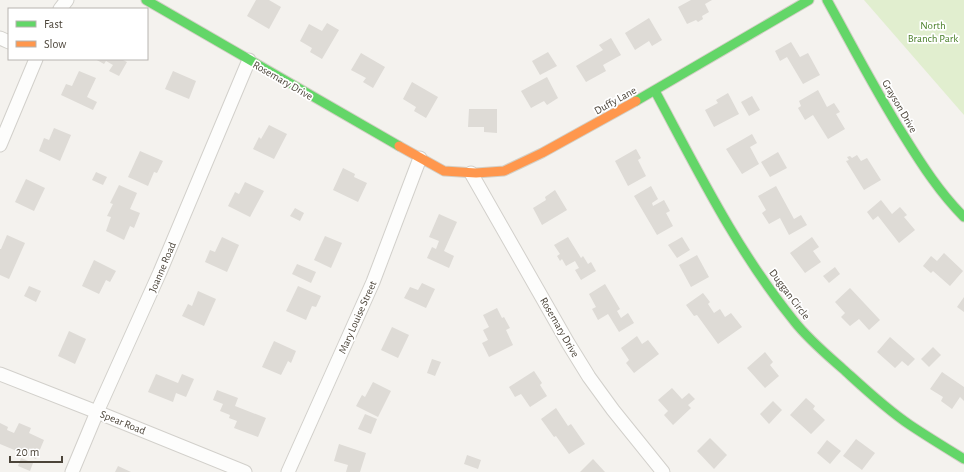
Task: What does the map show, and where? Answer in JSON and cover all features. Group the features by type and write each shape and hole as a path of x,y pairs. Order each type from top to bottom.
{"street":[{"path":"61,8 67,0"},
{"name":"Rosemary Drive","path":"146,0 420,158"},
{"name":"Duffy Lane","path":"420,158 444,171 471,173 504,171 542,153 656,92 748,35 809,0"},
{"name":"Grayson Drive","path":"827,0 895,123 926,171 964,217"},
{"path":"0,145 36,60"},
{"name":"Joanne Road","path":"72,472 97,412 160,272 249,60"},
{"name":"Duggan Circle","path":"656,92 730,228 760,275 794,321 821,350 882,404 915,428 964,460"},
{"name":"Mary Louise Street","path":"288,472 373,282 420,158"},
{"name":"Rosemary Drive","path":"471,173 589,377 613,410 663,472"},
{"name":"Spear Road","path":"0,374 245,472"}],"green space":[{"name":"North Branch Park","path":"864,0 964,0 964,115"}],"building":[{"path":"256,0 269,0 281,7 269,29 247,16"},
{"path":"691,0 712,0 705,4 709,12 702,16 703,19 698,22 696,20 687,24 678,7"},
{"path":"649,18 662,40 652,46 649,41 635,50 625,33"},
{"path":"327,23 339,30 322,59 310,52 312,48 300,41 309,24 322,31"},
{"path":"611,38 621,55 603,65 606,71 586,82 576,66 603,50 599,45"},
{"path":"791,42 800,57 808,53 820,75 803,84 787,57 780,61 775,51"},
{"path":"548,52 557,66 540,75 532,61"},
{"path":"361,53 385,67 373,88 363,82 366,78 351,70"},
{"path":"97,60 123,60 127,62 119,76 109,71 113,65 106,61 104,64"},
{"path":"79,71 96,78 87,97 97,102 93,110 61,95 66,84 72,86"},
{"path":"173,71 196,81 189,99 165,89"},
{"path":"547,77 558,98 547,105 544,101 531,108 521,91"},
{"path":"412,82 438,97 426,118 414,111 416,107 403,99"},
{"path":"818,90 827,107 834,103 840,112 836,114 845,129 828,139 813,115 805,120 798,108 801,106 799,101"},
{"path":"728,93 739,114 714,127 705,110 718,103 716,100"},
{"path":"752,96 760,110 749,116 741,102"},
{"path":"469,109 497,109 497,133 484,132 484,127 468,127"},
{"path":"269,125 287,134 274,159 253,149 259,137 261,139"},
{"path":"54,128 71,135 60,161 39,151 44,138 49,140"},
{"path":"752,134 757,143 750,147 759,164 742,174 726,149"},
{"path":"636,149 641,158 638,160 646,176 628,186 615,161"},
{"path":"140,151 163,161 157,173 154,172 148,186 128,177"},
{"path":"778,152 787,168 770,177 761,162"},
{"path":"857,155 861,161 867,158 881,180 864,190 846,161 849,160 847,157 850,156 852,158"},
{"path":"343,168 355,174 354,177 367,183 358,202 333,190"},
{"path":"96,172 107,177 103,185 92,180"},
{"path":"26,179 45,188 34,211 15,202"},
{"path":"245,182 264,191 250,217 228,206 235,192 239,194"},
{"path":"119,185 137,193 130,209 140,213 134,228 130,226 124,240 106,231 111,217 107,216 113,204 110,203"},
{"path":"651,186 658,199 652,203 653,206 664,200 670,211 666,213 673,226 657,235 634,196"},
{"path":"776,186 794,219 801,215 807,225 789,235 780,218 769,224 762,213 766,210 758,196"},
{"path":"555,190 567,210 542,225 533,208 546,200 545,197"},
{"path":"881,200 892,214 900,207 907,215 904,217 915,230 899,243 878,216 873,220 867,212"},
{"path":"295,208 304,213 300,221 290,216"},
{"path":"439,214 457,222 444,251 454,256 449,268 427,258 432,247 436,249 439,241 429,237"},
{"path":"7,235 25,243 9,279 0,275 0,249"},
{"path":"325,236 342,243 331,268 314,260"},
{"path":"222,237 239,245 227,272 205,262 210,250 215,252"},
{"path":"568,237 581,258 583,256 588,264 591,262 596,271 581,280 575,270 579,268 575,261 566,266 562,259 560,261 557,256 560,254 554,245"},
{"path":"682,237 690,250 677,258 668,245"},
{"path":"812,237 819,247 813,251 821,262 805,273 790,253"},
{"path":"944,253 963,271 950,286 933,271 931,273 923,266 931,256 937,261"},
{"path":"697,255 709,277 691,287 679,265"},
{"path":"94,260 116,271 110,282 106,280 99,294 82,286"},
{"path":"297,264 316,272 311,283 292,274"},
{"path":"835,267 840,274 829,283 823,276"},
{"path":"422,283 435,289 426,308 404,298 410,287 418,290"},
{"path":"605,284 620,309 617,311 621,318 628,313 634,323 619,332 608,314 598,320 592,309 596,307 589,294"},
{"path":"29,286 41,291 36,302 24,296"},
{"path":"298,286 321,296 316,307 312,306 306,320 286,311"},
{"path":"850,288 880,320 869,330 859,319 850,326 841,317 845,313 835,302"},
{"path":"198,291 216,299 204,326 182,316 188,304 192,306"},
{"path":"703,293 710,302 708,304 714,313 720,309 725,317 731,313 742,327 718,344 697,315 694,316 686,305"},
{"path":"964,297 964,312 957,307"},
{"path":"497,308 502,318 504,317 510,328 506,330 513,345 489,357 482,343 488,340 483,330 489,327 483,315"},
{"path":"392,327 409,335 398,358 381,350"},
{"path":"69,331 86,339 75,364 58,356"},
{"path":"637,336 642,344 648,340 659,354 634,373 626,363 629,360 621,348"},
{"path":"890,337 915,359 908,366 902,361 895,368 877,352"},
{"path":"274,341 296,351 291,363 288,361 281,375 262,367"},
{"path":"933,347 941,355 929,367 921,359"},
{"path":"765,352 773,362 770,365 779,376 765,388 747,368"},
{"path":"432,359 441,362 435,376 427,373"},
{"path":"534,371 542,383 540,385 547,396 530,407 521,394 515,397 509,387"},
{"path":"942,372 964,387 964,401 960,397 952,409 941,401 943,397 930,389"},
{"path":"156,374 178,383 182,374 194,379 186,397 176,393 173,402 148,392"},
{"path":"373,382 391,391 378,417 356,406 362,395 365,397"},
{"path":"672,388 682,399 689,393 695,399 688,405 691,408 673,425 664,415 668,411 658,400"},
{"path":"217,390 238,398 235,406 266,418 258,437 234,428 237,421 229,418 230,415 220,411 223,404 213,400"},
{"path":"806,398 815,406 813,409 825,420 811,434 790,415"},
{"path":"773,401 782,410 769,424 760,414"},
{"path":"556,408 568,426 571,424 585,444 569,454 541,419"},
{"path":"365,414 377,419 371,434 358,429"},
{"path":"0,423 8,427 7,430 14,433 19,423 31,428 29,433 44,440 36,459 0,444"},
{"path":"710,438 727,455 714,469 697,451"},
{"path":"856,439 875,453 862,470 843,456"},
{"path":"827,440 841,451 830,464 817,453"},
{"path":"339,444 366,453 360,472 346,472 348,465 334,461"},
{"path":"467,455 481,460 478,469 464,464"},
{"path":"21,458 33,463 30,471 18,466"},
{"path":"593,459 605,472 580,472"},
{"path":"118,466 131,472 115,472"}],"traffic: fast":[{"path":"146,0 399,146"},
{"path":"636,101 809,0"},
{"path":"827,0 874,85 911,147 939,188 964,217"},
{"path":"655,91 702,180 736,238 773,294 799,328 892,412 964,459"}],"traffic: slow":[{"path":"399,146 444,171 476,173 504,171 542,153 636,101"}]}
